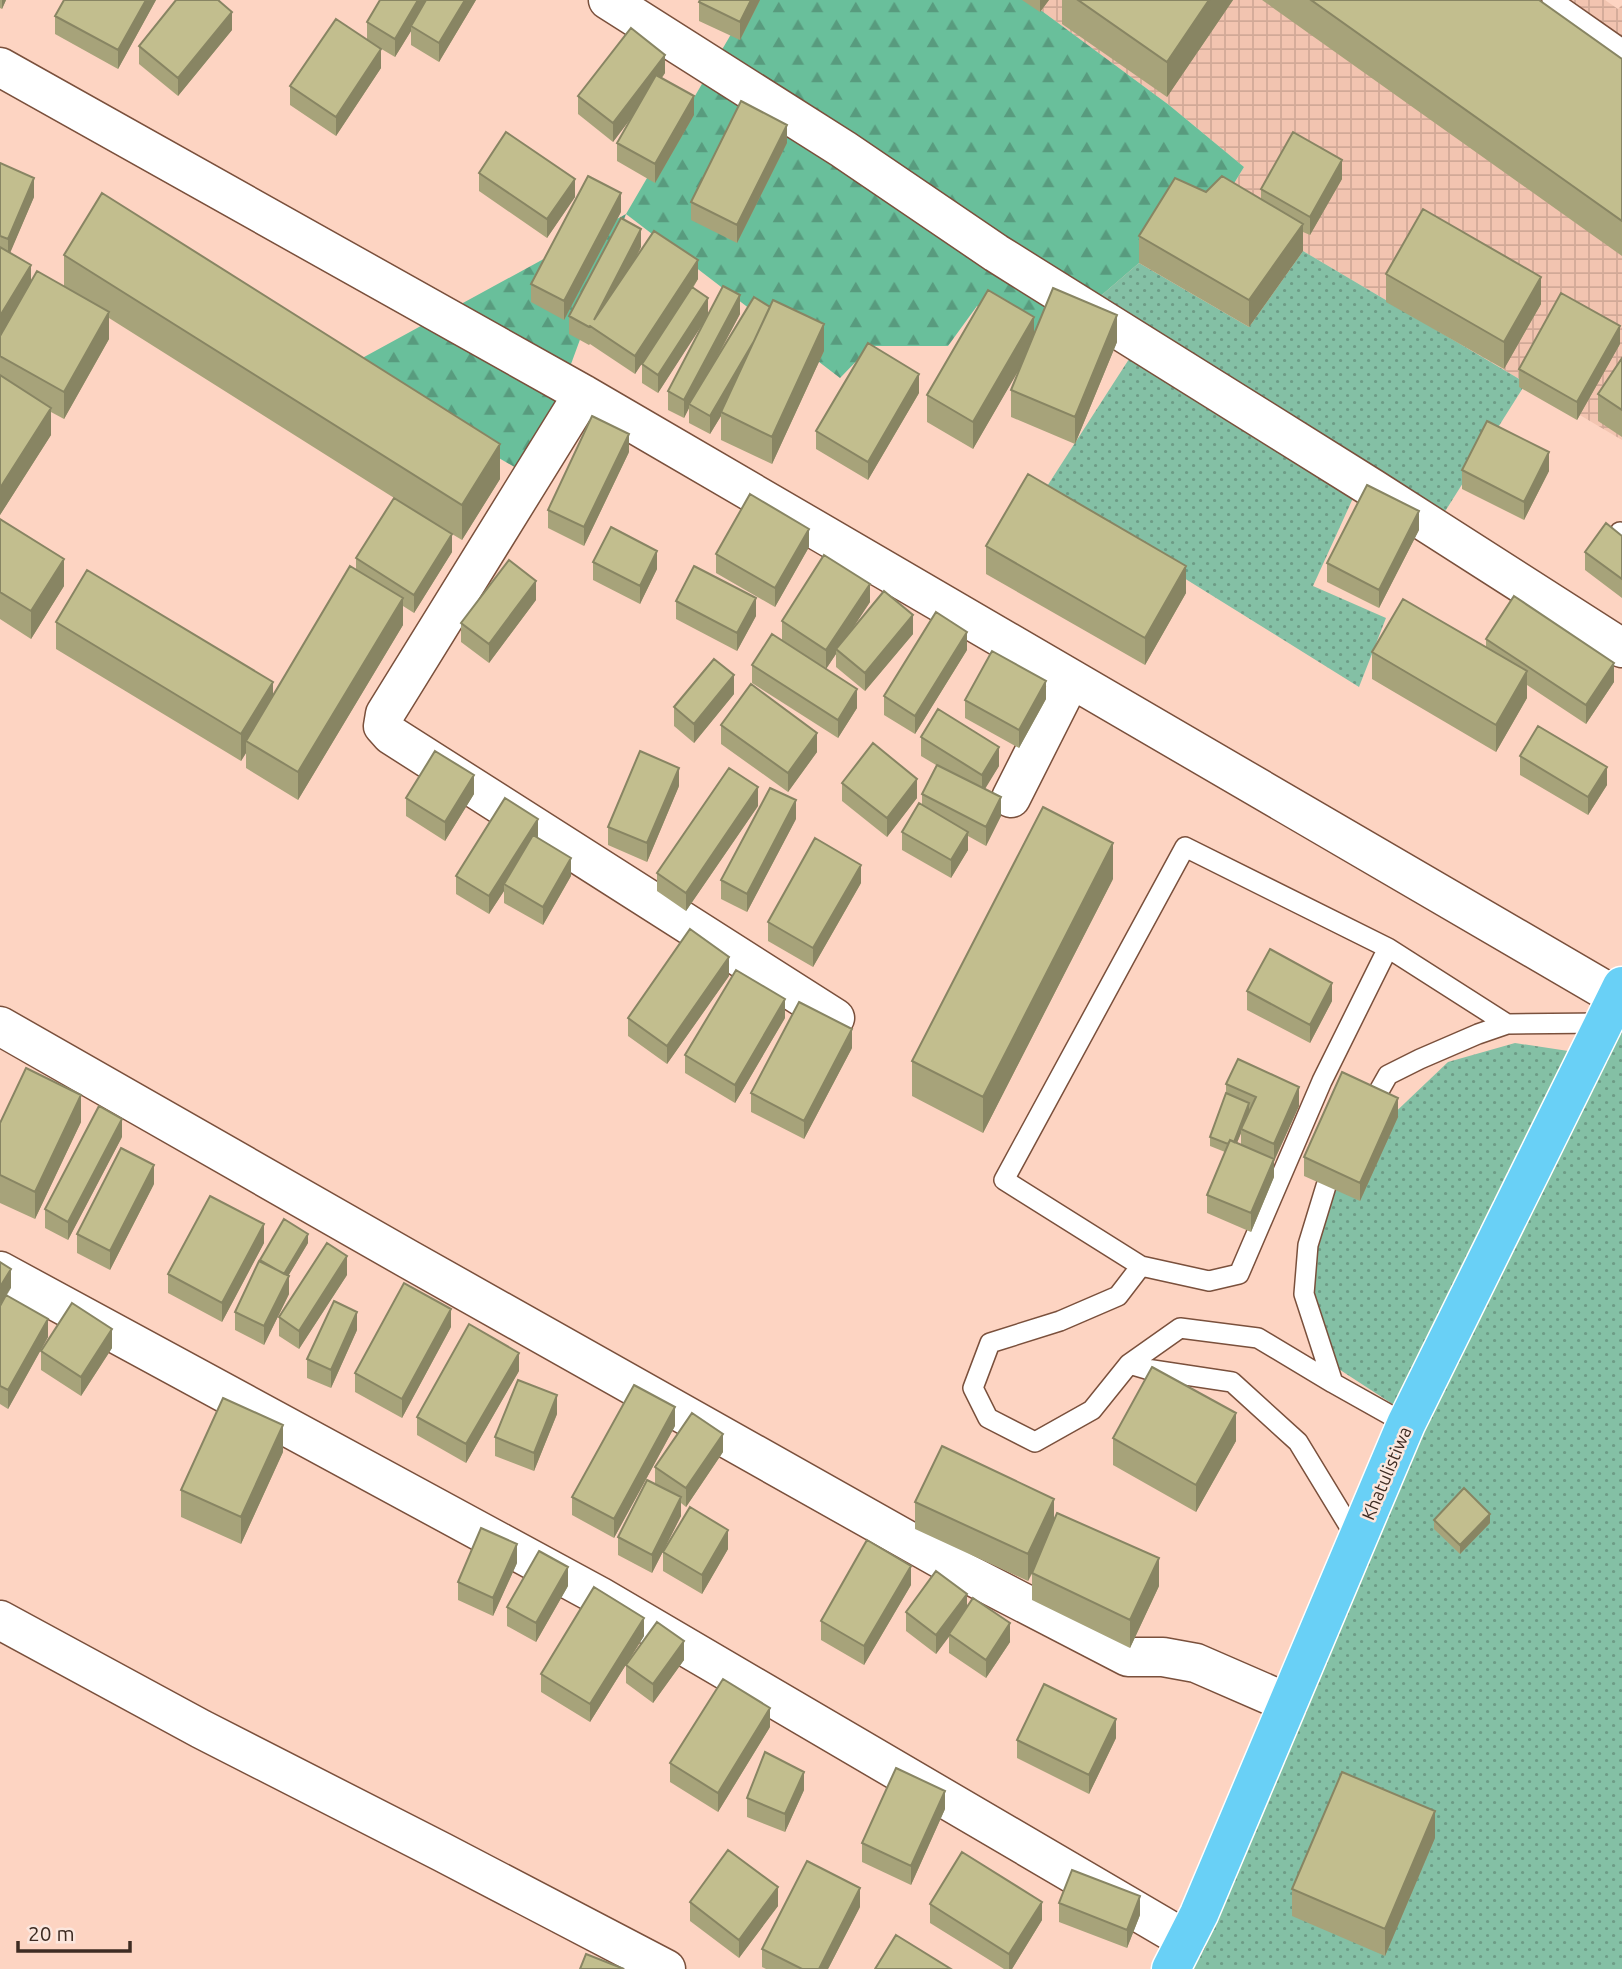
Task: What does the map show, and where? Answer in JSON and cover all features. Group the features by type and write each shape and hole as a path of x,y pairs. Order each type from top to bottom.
{"highway":[{"name":"Khatulistiwa","path":"1178,1955 1199,1914 1406,1424 1614,1002"}],"street":[{"path":"608,0 843,149 996,253 1622,648"},
{"path":"0,67 583,394 1071,679 1614,1002"},
{"path":"583,394 385,714 383,726 391,735 835,1018"},
{"path":"1011,798 1071,679"},
{"path":"0,1026 962,1571 1128,1657 1163,1657 1196,1663 1288,1703"},
{"path":"0,1271 599,1596 1178,1955"},
{"path":"0,1620 201,1729 666,1969"}],"lane":[{"path":"1552,0 1622,50"},
{"path":"1388,948 1322,1081 1239,1274 1209,1281 1141,1266 1004,1180 1185,847 1388,948 1507,1024"},
{"path":"1371,1105 1388,1075 1443,1049 1507,1024 1614,1002"},
{"path":"1326,1186 1308,1245 1304,1294 1333,1383"},
{"path":"1141,1266 1118,1296 1060,1321 990,1343 973,1388 988,1418 1035,1441 1093,1410 1129,1364 1180,1328 1258,1338 1406,1424"},
{"path":"1129,1364 1233,1382 1298,1442 1358,1539"}],"shaded area":[{"path":"1027,0 1605,0 1618,9 1622,5 1622,440 1222,203 1244,167 1169,105"}],"green space":[{"path":"751,0 1027,0 1169,105 1244,167 1222,203 1174,205 1139,263 1096,300 1034,345 977,306 948,346 871,346 840,378 626,214"},
{"path":"626,214 530,476 344,368"},
{"path":"1303,251 1526,383 1439,521 1364,474 1313,586 1386,618 1359,687 1044,491 1140,342 1096,300 1139,263 1249,327"},
{"path":"1622,982 1622,1969 1161,1969 1420,1422 1331,1364 1298,1280 1322,1182 1448,1062 1515,1043 1588,1054"}],"building":[{"path":"64,0 146,0 118,50 55,16"},
{"path":"176,0 218,0 232,12 178,78 139,46"},
{"path":"380,0 418,0 395,39 367,22"},
{"path":"426,0 465,0 439,43 411,26"},
{"path":"751,0 740,22 699,2"},
{"path":"1078,0 1209,0 1167,62"},
{"path":"1311,0 1539,0 1622,59 1622,221"},
{"path":"336,19 381,49 336,117 290,86"},
{"path":"631,28 665,55 613,123 578,96"},
{"path":"656,75 694,96 655,164 617,143"},
{"path":"741,101 787,125 737,225 691,202"},
{"path":"506,132 575,179 547,219 479,173"},
{"path":"1293,132 1342,160 1310,217 1261,189"},
{"path":"0,163 34,178 8,239 0,236"},
{"path":"588,176 621,193 564,301 531,284"},
{"path":"1222,176 1303,224 1249,300 1139,236 1175,178 1206,192"},
{"path":"102,193 500,444 462,505 64,255"},
{"path":"1423,209 1541,277 1504,342 1386,274"},
{"path":"621,218 641,229 594,320 654,231 698,260 635,356 590,326 569,316"},
{"path":"0,247 31,265 0,316"},
{"path":"37,271 109,312 64,392 0,356 0,336"},
{"path":"723,286 740,295 684,400 668,391"},
{"path":"692,287 708,298 658,375 642,364"},
{"path":"1053,288 1117,315 1075,417 1011,390"},
{"path":"988,290 1034,317 973,422 927,395"},
{"path":"1561,293 1620,326 1577,402 1519,369"},
{"path":"754,297 770,307 754,341 710,416 689,404"},
{"path":"773,300 824,324 772,437 721,412"},
{"path":"868,343 919,374 868,462 816,431"},
{"path":"1622,358 1622,410 1598,394"},
{"path":"0,375 51,408 0,488"},
{"path":"592,416 629,434 584,527 548,510"},
{"path":"1487,421 1549,452 1524,502 1462,470"},
{"path":"1028,474 1186,566 1145,638 986,546"},
{"path":"1367,485 1419,511 1379,590 1327,563"},
{"path":"750,494 809,529 775,588 716,554"},
{"path":"394,498 452,534 414,595 356,558"},
{"path":"0,519 64,559 31,611 0,592"},
{"path":"1606,523 1622,536 1622,579 1585,552"},
{"path":"611,527 657,551 640,586 593,562"},
{"path":"824,555 870,584 826,650 782,621"},
{"path":"509,560 536,581 489,644 461,623"},
{"path":"350,566 403,598 298,772 246,741"},
{"path":"694,566 756,598 737,633 676,601"},
{"path":"87,570 273,682 241,734 56,622"},
{"path":"884,591 913,615 865,673 836,649"},
{"path":"1514,596 1614,663 1586,705 1486,639"},
{"path":"1403,599 1527,671 1496,725 1372,652"},
{"path":"936,612 967,632 915,716 884,696"},
{"path":"772,634 857,689 838,720 752,665"},
{"path":"992,651 1046,681 1019,730 965,700"},
{"path":"714,659 734,675 694,724 674,707"},
{"path":"751,684 817,733 788,773 721,725"},
{"path":"938,709 999,747 982,775 921,737"},
{"path":"1538,726 1607,767 1588,797 1520,756"},
{"path":"873,743 917,779 887,818 842,783"},
{"path":"435,751 474,775 445,822 406,798"},
{"path":"640,751 679,768 647,843 608,827"},
{"path":"937,765 1001,797 986,827 922,794"},
{"path":"729,768 758,787 686,893 657,873"},
{"path":"770,788 796,800 747,894 721,880"},
{"path":"505,798 538,819 489,896 456,876"},
{"path":"919,803 968,832 951,860 902,832"},
{"path":"1043,807 1113,843 983,1097 912,1061"},
{"path":"533,835 571,858 543,907 504,884"},
{"path":"815,838 861,865 813,948 768,922"},
{"path":"690,929 729,957 667,1046 628,1018"},
{"path":"1270,949 1332,983 1310,1025 1247,991"},
{"path":"736,970 785,999 735,1085 685,1055"},
{"path":"799,1002 852,1029 804,1121 751,1093"},
{"path":"1238,1059 1299,1087 1274,1144 1241,1129 1256,1097 1226,1084"},
{"path":"26,1068 81,1095 35,1192 0,1175 0,1123"},
{"path":"1342,1072 1398,1098 1360,1183 1304,1157"},
{"path":"1226,1093 1249,1103 1234,1142 1230,1140 1228,1144 1210,1137"},
{"path":"99,1106 122,1119 68,1222 45,1209"},
{"path":"1230,1140 1274,1159 1251,1213 1207,1195"},
{"path":"121,1148 154,1165 110,1251 77,1234"},
{"path":"210,1196 264,1224 222,1303 168,1274"},
{"path":"284,1219 308,1234 284,1274 260,1260"},
{"path":"327,1243 347,1256 299,1331 279,1317"},
{"path":"259,1261 289,1276 264,1326 235,1312"},
{"path":"0,1262 11,1269 0,1287"},
{"path":"404,1283 451,1309 402,1399 355,1373"},
{"path":"6,1295 48,1319 8,1390 0,1386 0,1306"},
{"path":"334,1301 357,1312 331,1370 307,1359"},
{"path":"72,1303 112,1329 81,1377 41,1351"},
{"path":"469,1324 519,1353 466,1444 417,1417"},
{"path":"1152,1367 1236,1413 1196,1485 1113,1438"},
{"path":"518,1380 557,1395 534,1453 495,1437"},
{"path":"634,1385 675,1407 614,1519 572,1497"},
{"path":"223,1398 283,1425 241,1517 181,1490"},
{"path":"692,1413 723,1434 686,1488 655,1467"},
{"path":"942,1446 1054,1499 1028,1554 915,1502"},
{"path":"647,1480 681,1497 652,1555 618,1537"},
{"path":"1464,1488 1490,1514 1460,1545 1434,1520"},
{"path":"690,1507 728,1530 702,1575 663,1552"},
{"path":"1057,1513 1159,1558 1130,1620 1032,1573"},
{"path":"481,1528 517,1544 493,1598 458,1582"},
{"path":"867,1540 911,1566 864,1646 821,1621"},
{"path":"539,1551 568,1567 536,1623 507,1607"},
{"path":"936,1571 967,1594 936,1635 906,1612"},
{"path":"594,1587 644,1618 590,1704 541,1674"},
{"path":"973,1598 1010,1623 986,1660 949,1634"},
{"path":"657,1622 684,1641 653,1684 626,1665"},
{"path":"723,1679 770,1708 718,1793 670,1763"},
{"path":"1044,1684 1116,1719 1089,1775 1017,1740"},
{"path":"765,1752 804,1772 785,1814 747,1798"},
{"path":"896,1768 945,1791 911,1866 862,1843"},
{"path":"1342,1772 1435,1811 1385,1929 1292,1889"},
{"path":"728,1850 778,1887 739,1940 690,1902"},
{"path":"962,1852 1042,1902 1009,1954 930,1904"},
{"path":"807,1861 860,1888 819,1969 802,1969 762,1949"},
{"path":"1072,1870 1140,1896 1127,1930 1059,1903"},
{"path":"896,1935 951,1969 875,1969"},
{"path":"586,1954 624,1969 580,1969"}]}
